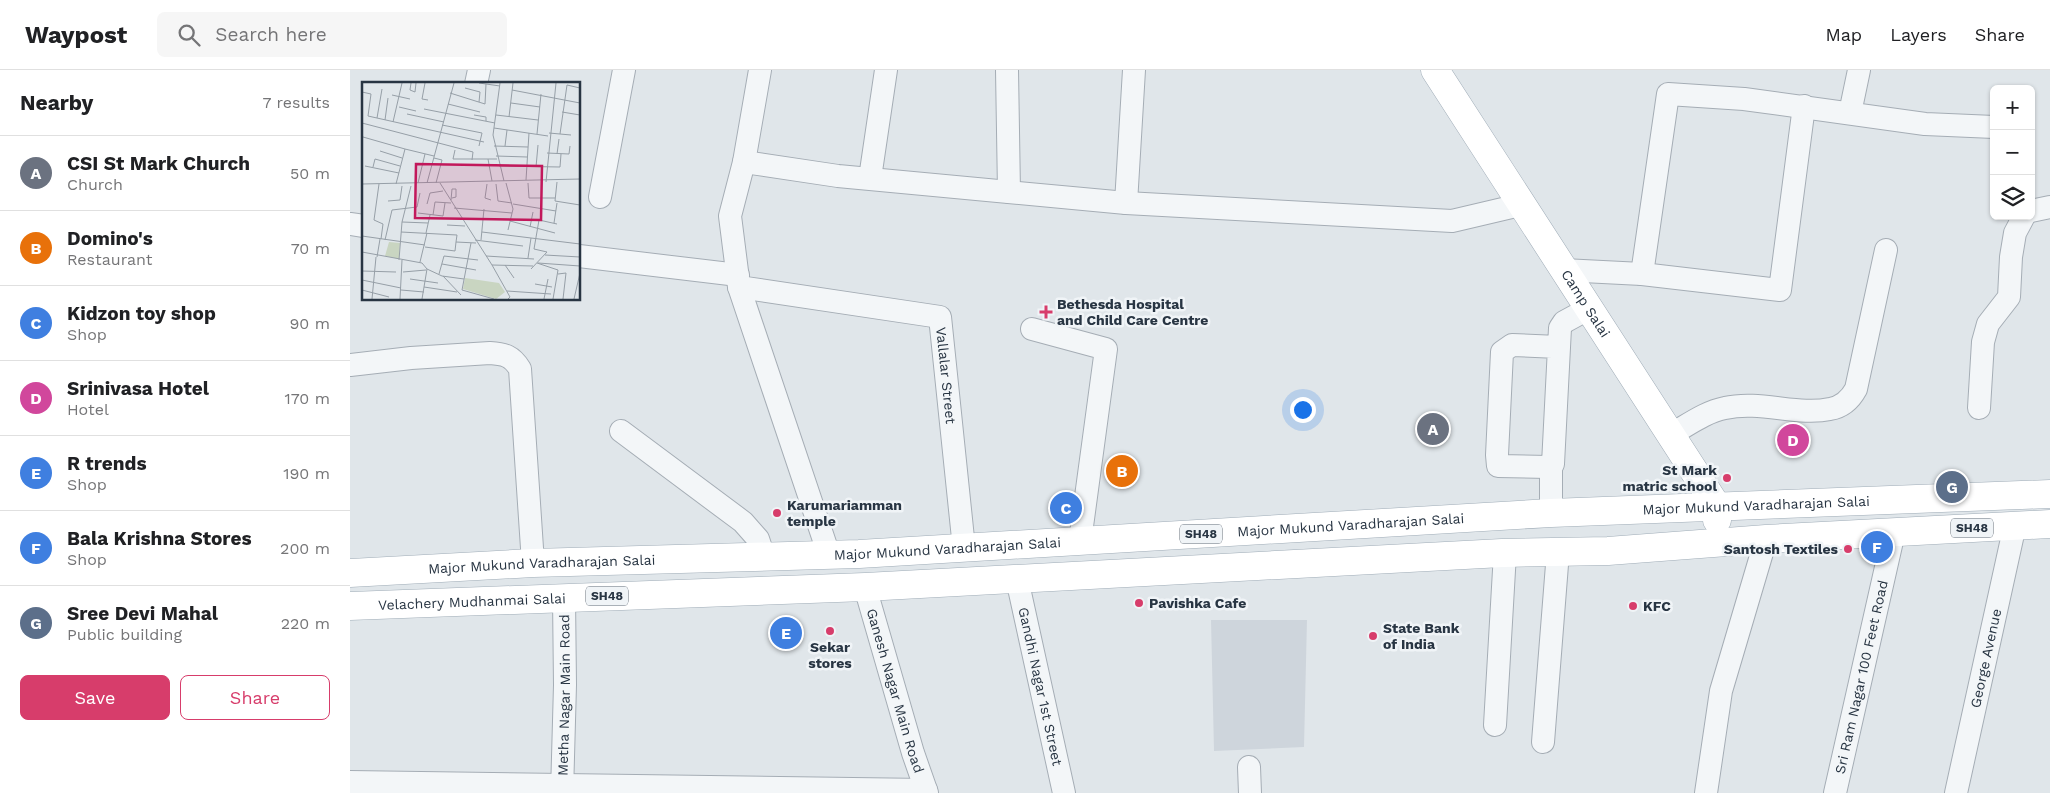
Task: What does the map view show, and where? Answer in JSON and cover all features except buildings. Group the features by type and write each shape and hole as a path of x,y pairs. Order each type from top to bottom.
{"main road":[{"name":"Camp Salai","path":"1435,70 1520,205 1716,505 1719,542"},
{"name":"Major Mukund Varadharajan Salai","path":"351,572 533,563 829,555 1551,513 1716,505 1878,502 2050,494"},
{"name":"SH48","path":"865,587 1505,553 1608,550 1766,539 2050,524"},
{"name":"Velachery Mudhanmai Salai","path":"350,606 865,587"}],"street":[{"path":"600,197 624,70"},
{"path":"760,70 744,162 730,216 738,281 829,555"},
{"path":"870,178 886,70"},
{"path":"1007,70 1009,192"},
{"path":"1126,203 1134,70"},
{"path":"1850,112 1859,70"},
{"path":"1642,274 1668,94 1804,106 1925,124 1990,128"},
{"path":"1562,270 1642,274 1780,290 1804,106"},
{"path":"744,162 838,176 1126,203 1452,221 1520,205"},
{"path":"2035,210 2050,207"},
{"path":"1979,408 1983,342 1988,324 2009,297 2011,257 2015,233 2022,220"},
{"path":"1670,435 1711,412 1726,408 1763,405 1829,410 1846,403 1856,389 1886,250"},
{"path":"580,256 738,281"},
{"name":"Vallalar Street","path":"738,281 940,317 964,548"},
{"path":"1551,513 1551,466 1553,461 1560,328 1564,322 1588,309"},
{"path":"1032,329 1106,349 1080,541"},
{"path":"1551,466 1498,466 1502,352 1512,345 1558,347"},
{"path":"350,365 411,358 490,353 503,354 514,358 520,369 533,563"},
{"path":"621,431 743,522 758,538 764,556"},
{"name":"George Avenue","path":"1956,793 2015,525"},
{"name":"Sri Ram Nagar 100 Feet Road","path":"1834,793 1894,532"},
{"path":"1706,793 1721,690 1766,539"},
{"path":"1543,742 1558,552"},
{"path":"1495,725 1505,553"},
{"name":"Gandhi Nagar 1st Street","path":"1017,579 1064,793"},
{"name":"Ganesh Nagar Main Road","path":"865,587 926,792"},
{"name":"Metha Nagar Main Road","path":"563,789 564,598"},
{"path":"1250,767 1250,793"},
{"path":"350,782 429,787 926,792"}],"shaded area":[{"path":"1211,620 1307,620 1304,747 1214,751"}],"place":[{"name":"Bethesda Hospital and Child Care Centre","path":"1046,312"},
{"name":"CSI St Mark Church","path":"1433,429"},
{"name":"Srinivasa Hotel","path":"1793,440"},
{"name":"Domino's","path":"1122,471"},
{"name":"St Mark matric school","path":"1727,478"},
{"name":"Sree Devi Mahal","path":"1952,487"},
{"name":"Kidzon toy shop","path":"1066,508"},
{"name":"Karumariamman temple","path":"777,513"},
{"name":"Bala Krishna Stores","path":"1877,547"},
{"name":"Santosh Textiles","path":"1848,549"},
{"name":"Pavishka Cafe","path":"1139,603"},
{"name":"KFC","path":"1633,606"},
{"name":"Sekar stores","path":"830,631"},
{"name":"R trends","path":"786,633"},
{"name":"State Bank of India","path":"1373,636"}]}
